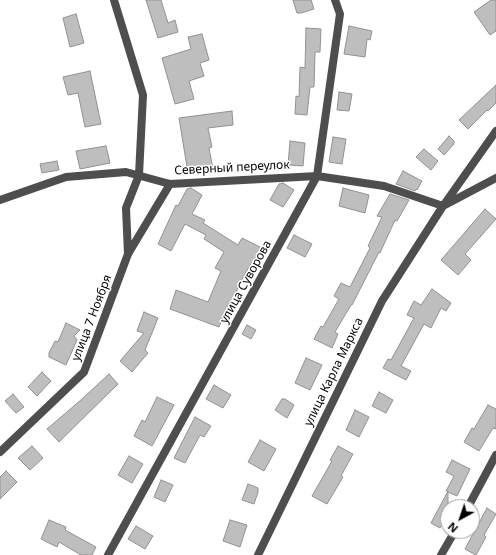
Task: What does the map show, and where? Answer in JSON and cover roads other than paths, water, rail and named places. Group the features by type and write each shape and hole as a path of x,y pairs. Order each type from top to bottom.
{"street":[{"name":"улица 7 Ноября","path":"114,0 143,95 139,176 126,208 128,254"},
{"name":"улица Суворова","path":"108,555 317,176 340,14 335,0"},
{"name":"улица Карла Маркса","path":"258,555 382,301 443,206 496,131"},
{"name":"Северный переулок","path":"0,200 66,177 126,172 170,184 317,176 384,186 443,206"},
{"name":"улица Карла Маркса","path":"443,206 496,178"},
{"name":"улица 7 Ноября","path":"0,452 84,372 128,254 170,184"},
{"path":"472,499 495,458"},
{"path":"441,555 450,539"}]}
